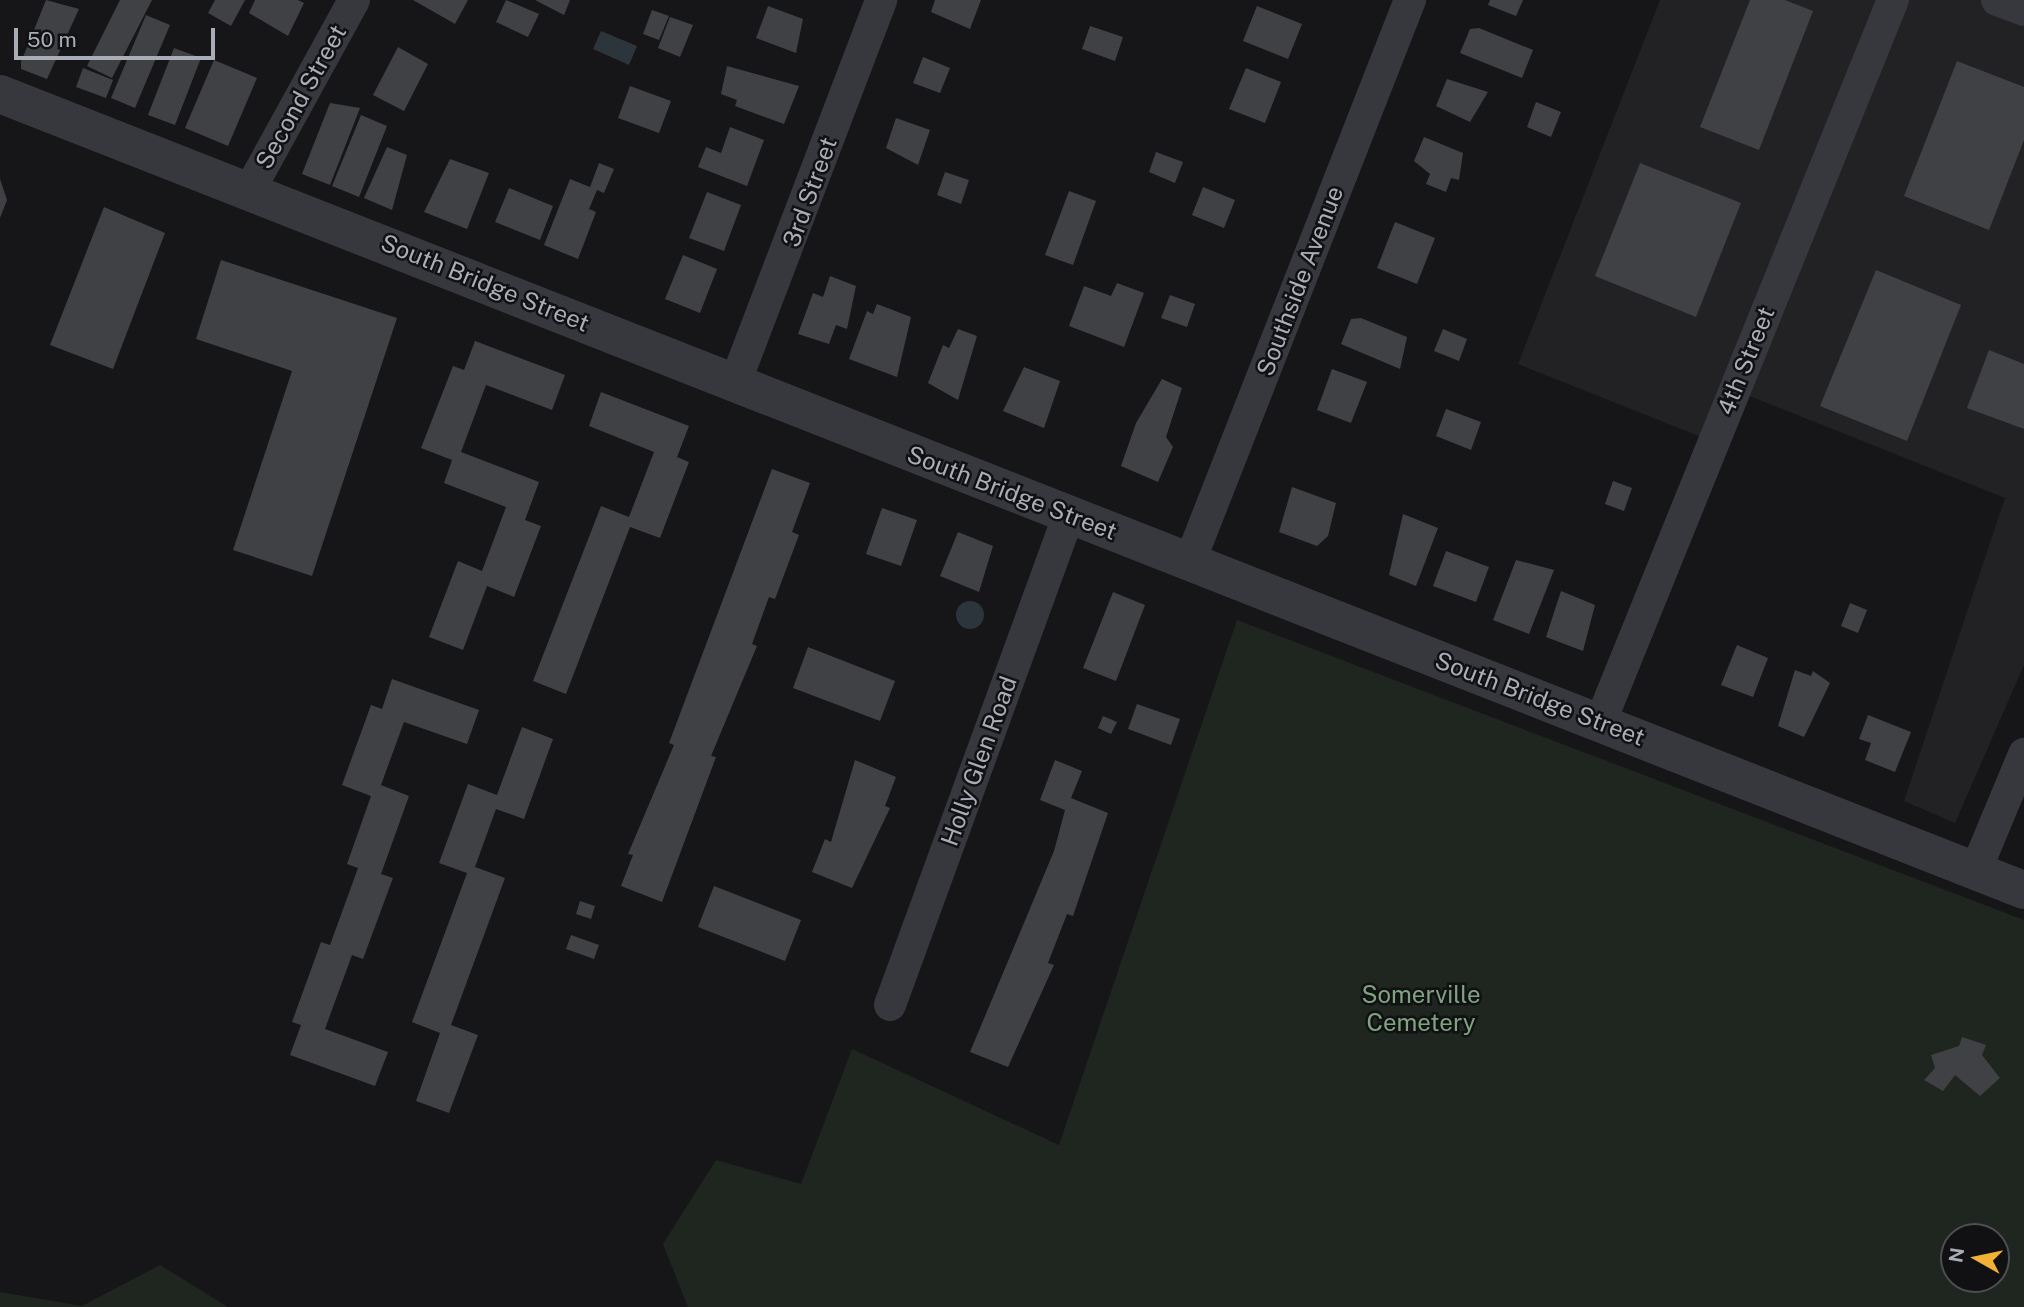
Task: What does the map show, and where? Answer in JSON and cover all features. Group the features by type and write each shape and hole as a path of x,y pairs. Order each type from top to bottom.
{"street":[{"name":"Second Street","path":"248,193 354,0"},
{"name":"3rd Street","path":"735,383 881,0"},
{"name":"Southside Avenue","path":"1190,561 1410,0"},
{"name":"4th Street","path":"1600,723 1893,0"},
{"path":"1997,0 2024,10"},
{"name":"South Bridge Street","path":"0,94 1068,517 1190,561 2024,890"},
{"name":"Holly Glen Road","path":"890,1005 1068,517"},
{"path":"1975,872 2024,754"}],"shaded area":[{"path":"1660,0 2024,0 2024,665 1955,823 1904,801 2005,498 1737,391 1719,444 1518,364"},
{"path":"601,31 637,46 629,65 593,49"},
{"path":"970,601 980,605 984,615 980,625 970,629 960,625 956,615 960,605"}],"green space":[{"name":"Somerville Cemetery","path":"1237,620 2024,920 2024,1307 688,1307 663,1244 716,1160 801,1184 852,1049 1059,1145"},
{"path":"160,1265 228,1307 0,1307 0,1292 82,1306"}],"building":[{"path":"46,0 79,9 47,79 21,69 21,62"},
{"path":"120,0 152,0 112,78 87,66"},
{"path":"215,0 245,0 231,26 208,13"},
{"path":"255,0 298,0 304,3 288,36 249,13"},
{"path":"413,0 468,0 455,24"},
{"path":"506,0 539,14 528,37 496,22"},
{"path":"535,0 570,0 564,15"},
{"path":"935,0 981,0 970,29 931,12"},
{"path":"1490,0 1523,0 1516,16 1488,5"},
{"path":"1750,0 1785,0 1813,11 1759,150 1700,127"},
{"path":"768,6 803,19 796,53 756,38"},
{"path":"1257,6 1302,24 1288,59 1243,41"},
{"path":"652,10 669,16 659,40 643,34"},
{"path":"146,15 170,25 135,108 111,98"},
{"path":"670,17 693,25 680,57 658,48"},
{"path":"1090,26 1123,37 1115,61 1082,49"},
{"path":"1479,28 1533,50 1522,78 1460,53 1470,29"},
{"path":"398,47 428,64 404,111 373,95"},
{"path":"174,48 201,58 175,125 148,115"},
{"path":"923,57 950,68 940,93 913,83"},
{"path":"214,60 257,78 228,146 185,128"},
{"path":"1957,61 2024,87 2024,140 1989,230 1904,196"},
{"path":"727,66 799,86 784,124 735,106 737,100 721,94"},
{"path":"83,68 113,80 106,98 76,87"},
{"path":"1246,68 1281,82 1265,123 1229,109"},
{"path":"1447,79 1488,92 1470,122 1436,106"},
{"path":"630,86 671,101 659,133 618,118"},
{"path":"1536,102 1561,112 1551,137 1527,127"},
{"path":"330,103 360,108 330,185 302,174"},
{"path":"361,115 387,126 359,197 332,186"},
{"path":"896,118 930,130 918,165 886,148"},
{"path":"730,127 764,140 747,186 698,167 706,147 721,153"},
{"path":"1424,137 1463,153 1459,180 1451,178 1446,192 1426,184 1430,174 1414,161"},
{"path":"387,147 407,155 392,210 364,198"},
{"path":"1156,152 1183,162 1175,183 1149,172"},
{"path":"450,159 489,173 467,229 424,212"},
{"path":"599,163 614,169 604,193 597,190 589,209 596,212 578,259 544,245 570,179 590,187"},
{"path":"1640,163 1741,203 1696,317 1595,276"},
{"path":"945,172 969,180 961,204 937,195"},
{"path":"0,179 7,200 0,218"},
{"path":"1203,187 1235,200 1224,228 1192,215"},
{"path":"509,188 553,206 540,240 495,222"},
{"path":"1069,191 1096,201 1073,265 1045,255"},
{"path":"707,192 741,205 724,251 689,238"},
{"path":"104,207 165,233 113,369 50,345"},
{"path":"1395,222 1435,238 1417,284 1377,268"},
{"path":"683,255 717,269 700,313 665,299"},
{"path":"221,260 397,318 312,576 233,550 292,371 196,339"},
{"path":"1876,270 1961,305 1907,441 1820,406"},
{"path":"830,276 856,286 847,329 836,325 829,344 798,334 813,293 823,297"},
{"path":"1117,283 1144,293 1124,347 1069,326 1084,286 1111,296"},
{"path":"1170,295 1195,304 1187,327 1161,318"},
{"path":"877,304 911,317 897,377 849,359 867,311 873,314"},
{"path":"1361,318 1407,337 1400,369 1341,344 1351,319"},
{"path":"958,329 977,336 958,400 928,383 943,345 949,348"},
{"path":"1443,329 1467,339 1459,361 1434,351"},
{"path":"475,341 565,375 552,410 486,385 461,452 539,482 525,520 541,526 514,597 487,586 463,650 429,637 458,561 482,571 506,507 444,483 452,460 421,448 453,366 464,370"},
{"path":"1989,350 2024,364 2024,429 1967,408"},
{"path":"1024,367 1060,381 1044,428 1003,411"},
{"path":"1332,369 1367,382 1351,423 1317,410"},
{"path":"1162,379 1182,388 1166,437 1173,447 1158,482 1121,466 1136,423"},
{"path":"601,392 689,426 677,457 689,462 660,538 630,527 566,694 533,681 601,506 629,517 654,452 589,426"},
{"path":"1446,409 1481,422 1471,450 1436,436"},
{"path":"772,469 810,483 792,532 799,535 775,599 769,597 752,644 757,646 711,756 716,757 662,902 621,886 633,855 628,854 674,745 669,743"},
{"path":"1613,481 1632,488 1624,511 1605,504"},
{"path":"1292,487 1336,503 1328,536 1317,546 1279,532"},
{"path":"882,508 917,520 901,566 866,554"},
{"path":"1403,514 1438,528 1416,586 1389,575"},
{"path":"958,532 993,546 979,592 940,576"},
{"path":"1446,551 1489,567 1476,602 1433,586"},
{"path":"1516,560 1554,570 1529,634 1493,620"},
{"path":"1561,591 1595,605 1583,651 1546,637"},
{"path":"1113,592 1145,605 1116,681 1083,668"},
{"path":"1850,603 1867,610 1858,633 1841,626"},
{"path":"1737,645 1768,658 1753,697 1721,685"},
{"path":"808,647 895,681 880,721 793,688"},
{"path":"1795,670 1811,676 1813,671 1830,683 1804,737 1778,726"},
{"path":"392,679 479,710 467,744 404,722 381,785 409,796 381,874 393,878 363,959 352,955 325,1029 388,1052 375,1086 290,1055 301,1025 292,1022 321,942 330,945 358,868 347,864 371,796 342,785 371,705 382,709"},
{"path":"1137,704 1180,719 1171,745 1128,729"},
{"path":"1868,715 1911,732 1895,772 1865,760 1871,743 1859,739"},
{"path":"1103,716 1117,722 1111,734 1098,728"},
{"path":"522,727 553,739 524,819 496,809 475,867 505,878 451,1025 478,1035 449,1113 416,1101 440,1033 412,1022 467,873 439,863 468,784 497,795"},
{"path":"855,760 896,777 885,806 890,808 852,888 812,872 825,839 831,842"},
{"path":"1055,760 1082,771 1071,798 1108,813 1073,916 1067,914 1048,963 1054,965 1008,1067 970,1052 1054,851 1065,810 1040,800"},
{"path":"714,886 801,920 785,961 698,927"},
{"path":"580,901 595,906 591,919 576,914"},
{"path":"571,935 599,945 594,959 566,949"},
{"path":"1962,1037 1986,1045 1982,1055 2000,1078 1980,1096 1955,1075 1943,1091 1924,1080 1935,1068 1931,1055 1959,1046"}]}
